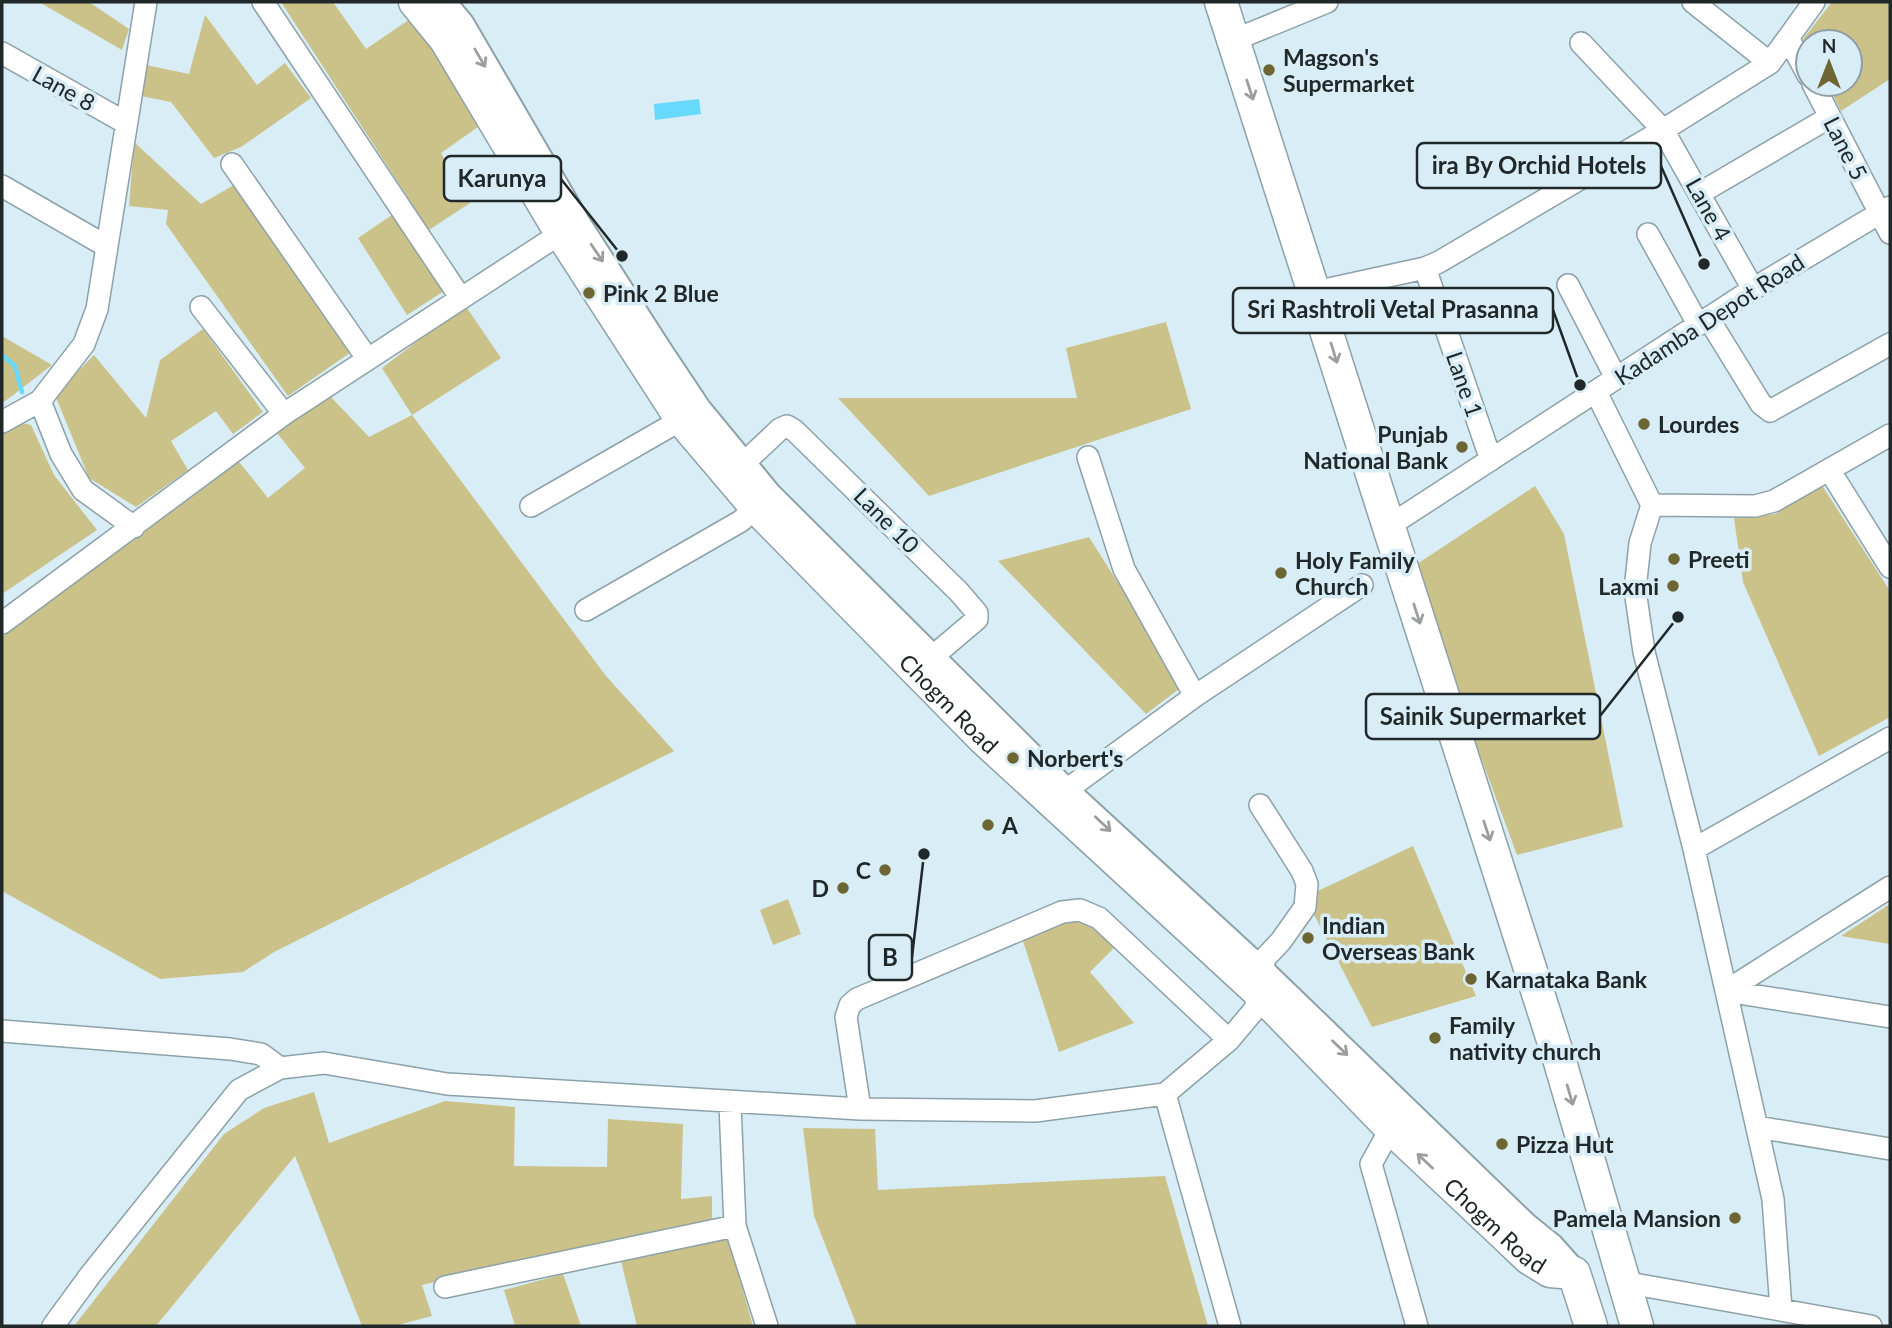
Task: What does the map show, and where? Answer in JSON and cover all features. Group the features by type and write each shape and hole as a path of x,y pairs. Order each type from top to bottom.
{"highway":[{"name":"Chogm Road","path":"415,2 446,40 690,415 762,501 983,737 1261,983 1396,1118 1529,1258 1550,1271 1574,1273 1591,1326"},
{"path":"1221,2 1560,1062 1637,1326"}],"main road":[{"name":"Chogm Road","path":"442,2 461,25 569,228"},
{"name":"Chogm Road","path":"690,415 743,464 762,501 931,658 1261,983"}],"street":[{"path":"2,422 40,401 84,344 97,309 146,2"},
{"path":"263,2 460,297"},
{"path":"1234,40 1327,2"},
{"path":"1693,2 1770,63"},
{"path":"1315,292 1425,268 1663,130 1770,63 1814,2"},
{"path":"1788,38 1794,49"},
{"name":"Lane 4","path":"1581,43 1663,130 1753,289"},
{"name":"Lane 8","path":"2,53 126,123"},
{"name":"Lane 5","path":"1820,98 1885,210 1890,233"},
{"path":"1700,194 1830,117"},
{"path":"232,164 368,358"},
{"path":"2,186 106,246"},
{"name":"Kadamba Depot Road","path":"1389,526 1753,289 1885,210"},
{"path":"2,623 284,414 569,228"},
{"path":"1648,234 1703,321 1761,404 1770,411 1890,344"},
{"name":"Lane 1","path":"1425,268 1491,460"},
{"path":"1568,285 1616,378"},
{"path":"201,307 284,414"},
{"path":"1595,392 1652,505 1640,543 1634,590 1644,652 1693,849 1773,1199 1781,1309"},
{"path":"40,401 61,454 83,490 134,527"},
{"path":"531,506 690,415"},
{"name":"Lane 10","path":"743,464 780,429 788,426 959,592 977,613 977,619 931,658"},
{"path":"1652,505 1755,506 1774,501 1890,435"},
{"path":"1088,457 1124,569 1195,696"},
{"path":"1830,471 1890,567"},
{"path":"586,610 741,521 762,501"},
{"path":"1065,791 1195,696 1362,585"},
{"path":"1693,849 1890,738"},
{"path":"53,1326 91,1274 239,1090 279,1068 324,1063 447,1084 730,1104 860,1109 1035,1111 1165,1094 1229,1040 1255,1009 1265,958 1282,942 1305,907 1307,884 1261,805"},
{"path":"1726,991 1890,887"},
{"path":"860,1109 846,1017 850,1005 857,999 1062,912 1080,910 1099,918 1229,1040"},
{"path":"1726,991 1890,1017"},
{"path":"2,1031 230,1049 261,1054 279,1068"},
{"path":"1165,1094 1230,1326"},
{"path":"730,1104 735,1226 767,1326"},
{"path":"1396,1118 1371,1164 1417,1326"},
{"path":"1757,1127 1890,1149"},
{"path":"445,1287 735,1226"},
{"path":"1623,1282 1871,1326"}],"shaded area":[{"path":"39,2 89,2 129,29 122,50"},
{"path":"281,2 333,2 366,49 413,17 478,127 441,153 470,203 429,230"},
{"path":"1832,2 1890,2 1890,79 1864,96 1864,28 1812,28"},
{"path":"205,15 257,85 285,63 311,98 241,147 214,158 171,102 141,96 146,65 189,74"},
{"path":"1834,98 1861,98 1841,111"},
{"path":"134,142 201,204 234,185 351,352 288,396 166,224 168,210 129,206"},
{"path":"392,215 444,291 407,315 358,238"},
{"path":"465,305 501,358 412,415 382,368"},
{"path":"1166,322 1191,409 929,496 838,398 1077,398 1066,348"},
{"path":"203,329 263,412 233,434 216,411 171,441 188,470 136,507 89,478 55,395 94,355 146,418 160,360"},
{"path":"2,336 52,365 4,402 2,400"},
{"path":"329,395 369,437 412,415 606,676 674,751 274,952 243,972 160,979 2,891 2,637 239,462 268,498 305,468 277,433"},
{"path":"22,423 31,425 54,475 97,530 2,594 2,432"},
{"path":"1821,484 1890,591 1890,717 1819,756 1743,582 1734,518 1776,514"},
{"path":"1535,486 1564,534 1623,827 1517,855 1411,568"},
{"path":"1089,537 1183,686 1146,714 998,561"},
{"path":"1413,846 1476,996 1372,1027 1305,897"},
{"path":"788,899 801,934 773,945 760,910"},
{"path":"1890,904 1890,944 1841,936"},
{"path":"1071,921 1094,926 1114,948 1090,972 1134,1023 1059,1052 1022,938"},
{"path":"314,1092 329,1143 445,1101 515,1107 514,1166 607,1167 608,1119 683,1124 681,1199 712,1196 712,1220 422,1285 432,1316 394,1326 362,1326 295,1156 156,1326 74,1326 224,1134 264,1108"},
{"path":"803,1128 875,1129 878,1190 1165,1176 1208,1326 857,1326 814,1216"},
{"path":"728,1238 753,1326 637,1326 621,1261"},
{"path":"563,1274 581,1326 515,1326 504,1290"}],"water":[{"path":"699,99 701,114 655,120 654,104"}],"waterway":[{"path":"2,355 15,366 22,392"}],"place":[{"name":"Magson's Supermarket","path":"1269,70"},
{"name":"Karunya","path":"622,256"},
{"name":"ira By Orchid Hotels","path":"1704,264"},
{"name":"Pink 2 Blue","path":"589,293"},
{"name":"Sri Rashtroli Vetal Prasanna","path":"1580,385"},
{"name":"Lourdes","path":"1644,424"},
{"name":"Punjab National Bank","path":"1462,447"},
{"name":"Preeti","path":"1674,559"},
{"name":"Holy Family Church","path":"1281,573"},
{"name":"Laxmi","path":"1673,586"},
{"name":"Sainik Supermarket","path":"1678,617"},
{"name":"Norbert's","path":"1013,758"},
{"name":"A","path":"988,825"},
{"name":"B","path":"924,854"},
{"name":"C","path":"885,870"},
{"name":"D","path":"843,888"},
{"name":"Indian Overseas Bank","path":"1308,938"},
{"name":"Karnataka Bank","path":"1471,979"},
{"name":"Family nativity church","path":"1435,1038"},
{"name":"Pizza Hut","path":"1502,1144"},
{"name":"Pamela Mansion","path":"1735,1218"}]}
